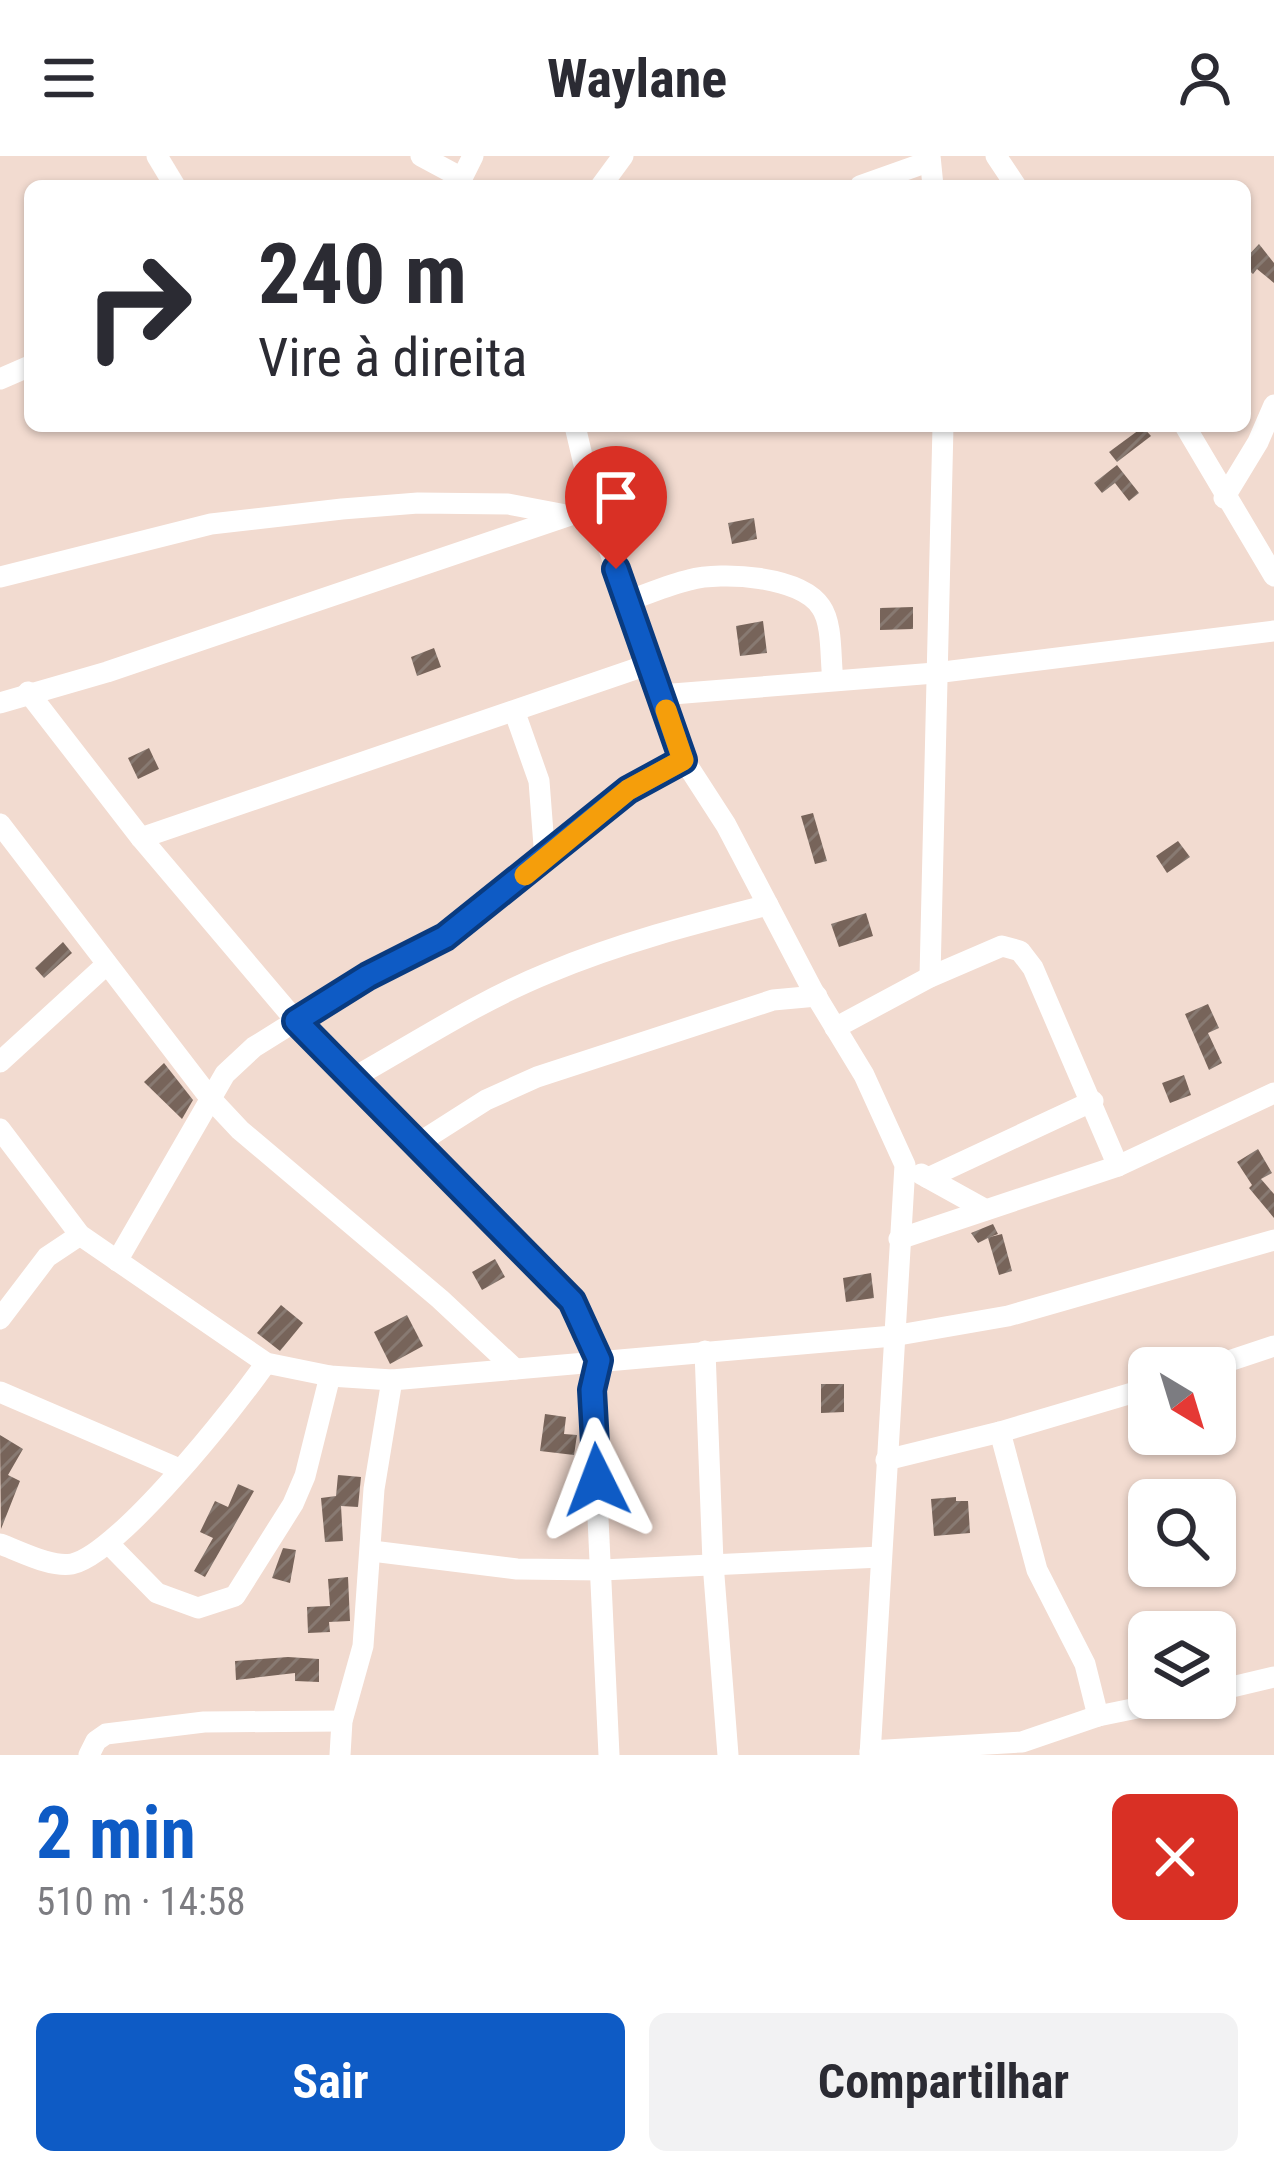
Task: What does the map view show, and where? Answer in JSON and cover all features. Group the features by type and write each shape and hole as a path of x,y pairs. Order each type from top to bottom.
{"street":[{"path":"421,156 457,180"},
{"path":"875,180 930,158"},
{"path":"1224,498 1274,406"},
{"path":"576,432 594,507 683,760 726,825 884,1112 904,1165 870,1753 1022,1742 1128,1710"},
{"path":"929,977 943,432"},
{"path":"1188,432 1274,576"},
{"path":"0,577 211,524 342,509 418,503 508,504 566,515"},
{"path":"0,703 107,672 594,507"},
{"path":"627,601 705,577 778,581 812,596 825,611 833,680"},
{"path":"660,694 935,673 1274,631"},
{"path":"141,838 650,664"},
{"path":"28,692 141,838 296,1021 572,1301 599,1360 592,1390 610,1755"},
{"path":"514,713 539,781 545,859"},
{"path":"117,1262 225,1074 254,1047 368,976 445,937 628,790 683,760"},
{"path":"0,824 210,1098 240,1130 440,1299 515,1369"},
{"path":"352,1078 545,974 637,938 768,904"},
{"path":"835,1028 929,977 1002,946 1020,951 1033,968 1118,1166"},
{"path":"0,1062 107,964"},
{"path":"417,1144 486,1100 537,1076 773,1000 817,996"},
{"path":"899,1239 1118,1166 1274,1094"},
{"path":"928,1178 1093,1102"},
{"path":"0,1129 80,1235 266,1363 330,1376 392,1380 893,1336 1008,1316 1274,1240"},
{"path":"904,1165 986,1210"},
{"path":"0,1319 47,1257 80,1235"},
{"path":"1236,1359 1274,1346"},
{"path":"705,1351 713,1563 728,1755"},
{"path":"0,1544 63,1565 78,1563 109,1544 266,1363"},
{"path":"109,1544 157,1593 198,1608 235,1595 293,1504 305,1476 330,1376"},
{"path":"340,1755 343,1721 362,1646 374,1489 392,1380"},
{"path":"0,1392 179,1468"},
{"path":"886,1460 1128,1394"},
{"path":"1000,1432 1036,1570 1084,1664 1098,1716"},
{"path":"372,1552 517,1569 881,1558"},
{"path":"1236,1686 1274,1678"},
{"path":"89,1755 106,1734 204,1722 343,1721"}],"building":[{"path":"1259,244 1274,263 1274,283 1257,269 1251,272 1251,253"},
{"path":"1136,432 1151,436 1117,462 1109,452"},
{"path":"1117,465 1139,493 1129,501 1115,483 1102,493 1094,483"},
{"path":"754,518 757,539 732,544 728,523"},
{"path":"913,607 913,629 880,630 880,608"},
{"path":"763,621 767,653 740,656 736,626"},
{"path":"434,648 441,667 417,676 411,657"},
{"path":"149,748 159,769 138,779 128,758"},
{"path":"813,813 827,861 815,864 801,816"},
{"path":"1178,841 1190,857 1167,873 1156,856"},
{"path":"866,913 873,936 839,947 831,924"},
{"path":"63,942 72,953 44,978 35,968"},
{"path":"1208,1004 1219,1028 1208,1033 1222,1063 1209,1070 1185,1014"},
{"path":"164,1063 193,1100 182,1119 144,1082"},
{"path":"1184,1075 1191,1095 1170,1103 1162,1083"},
{"path":"1258,1149 1272,1173 1261,1179 1274,1194 1274,1218 1249,1188 1252,1185 1237,1162"},
{"path":"993,1224 998,1234 990,1237 1002,1234 1012,1271 999,1275 988,1238 978,1243 971,1233"},
{"path":"495,1259 505,1277 482,1290 472,1272"},
{"path":"871,1273 874,1298 846,1302 843,1278"},
{"path":"281,1305 303,1323 280,1351 257,1333"},
{"path":"407,1315 423,1346 390,1364 374,1332"},
{"path":"821,1384 844,1384 844,1412 821,1413"},
{"path":"545,1414 566,1417 564,1434 577,1435 574,1455 540,1451"},
{"path":"0,1435 23,1449 8,1475 20,1481 1,1529"},
{"path":"338,1475 361,1477 358,1507 341,1506 343,1541 325,1542 321,1498 336,1496"},
{"path":"238,1484 254,1491 205,1577 194,1571 213,1538 200,1532 215,1501 228,1507"},
{"path":"956,1497 956,1501 968,1501 970,1533 934,1536 931,1499"},
{"path":"283,1548 296,1550 290,1583 272,1578"},
{"path":"348,1577 350,1621 329,1622 330,1632 308,1633 307,1607 330,1606 328,1579"},
{"path":"319,1659 319,1682 295,1681 295,1673 236,1680 235,1661"}],"slow traffic":[{"path":"525,875 628,790 683,760 666,710"}],"route":[{"path":"597,1480 592,1390 599,1360 572,1301 296,1021 368,976 445,937 628,790 683,760 616,569"}]}
